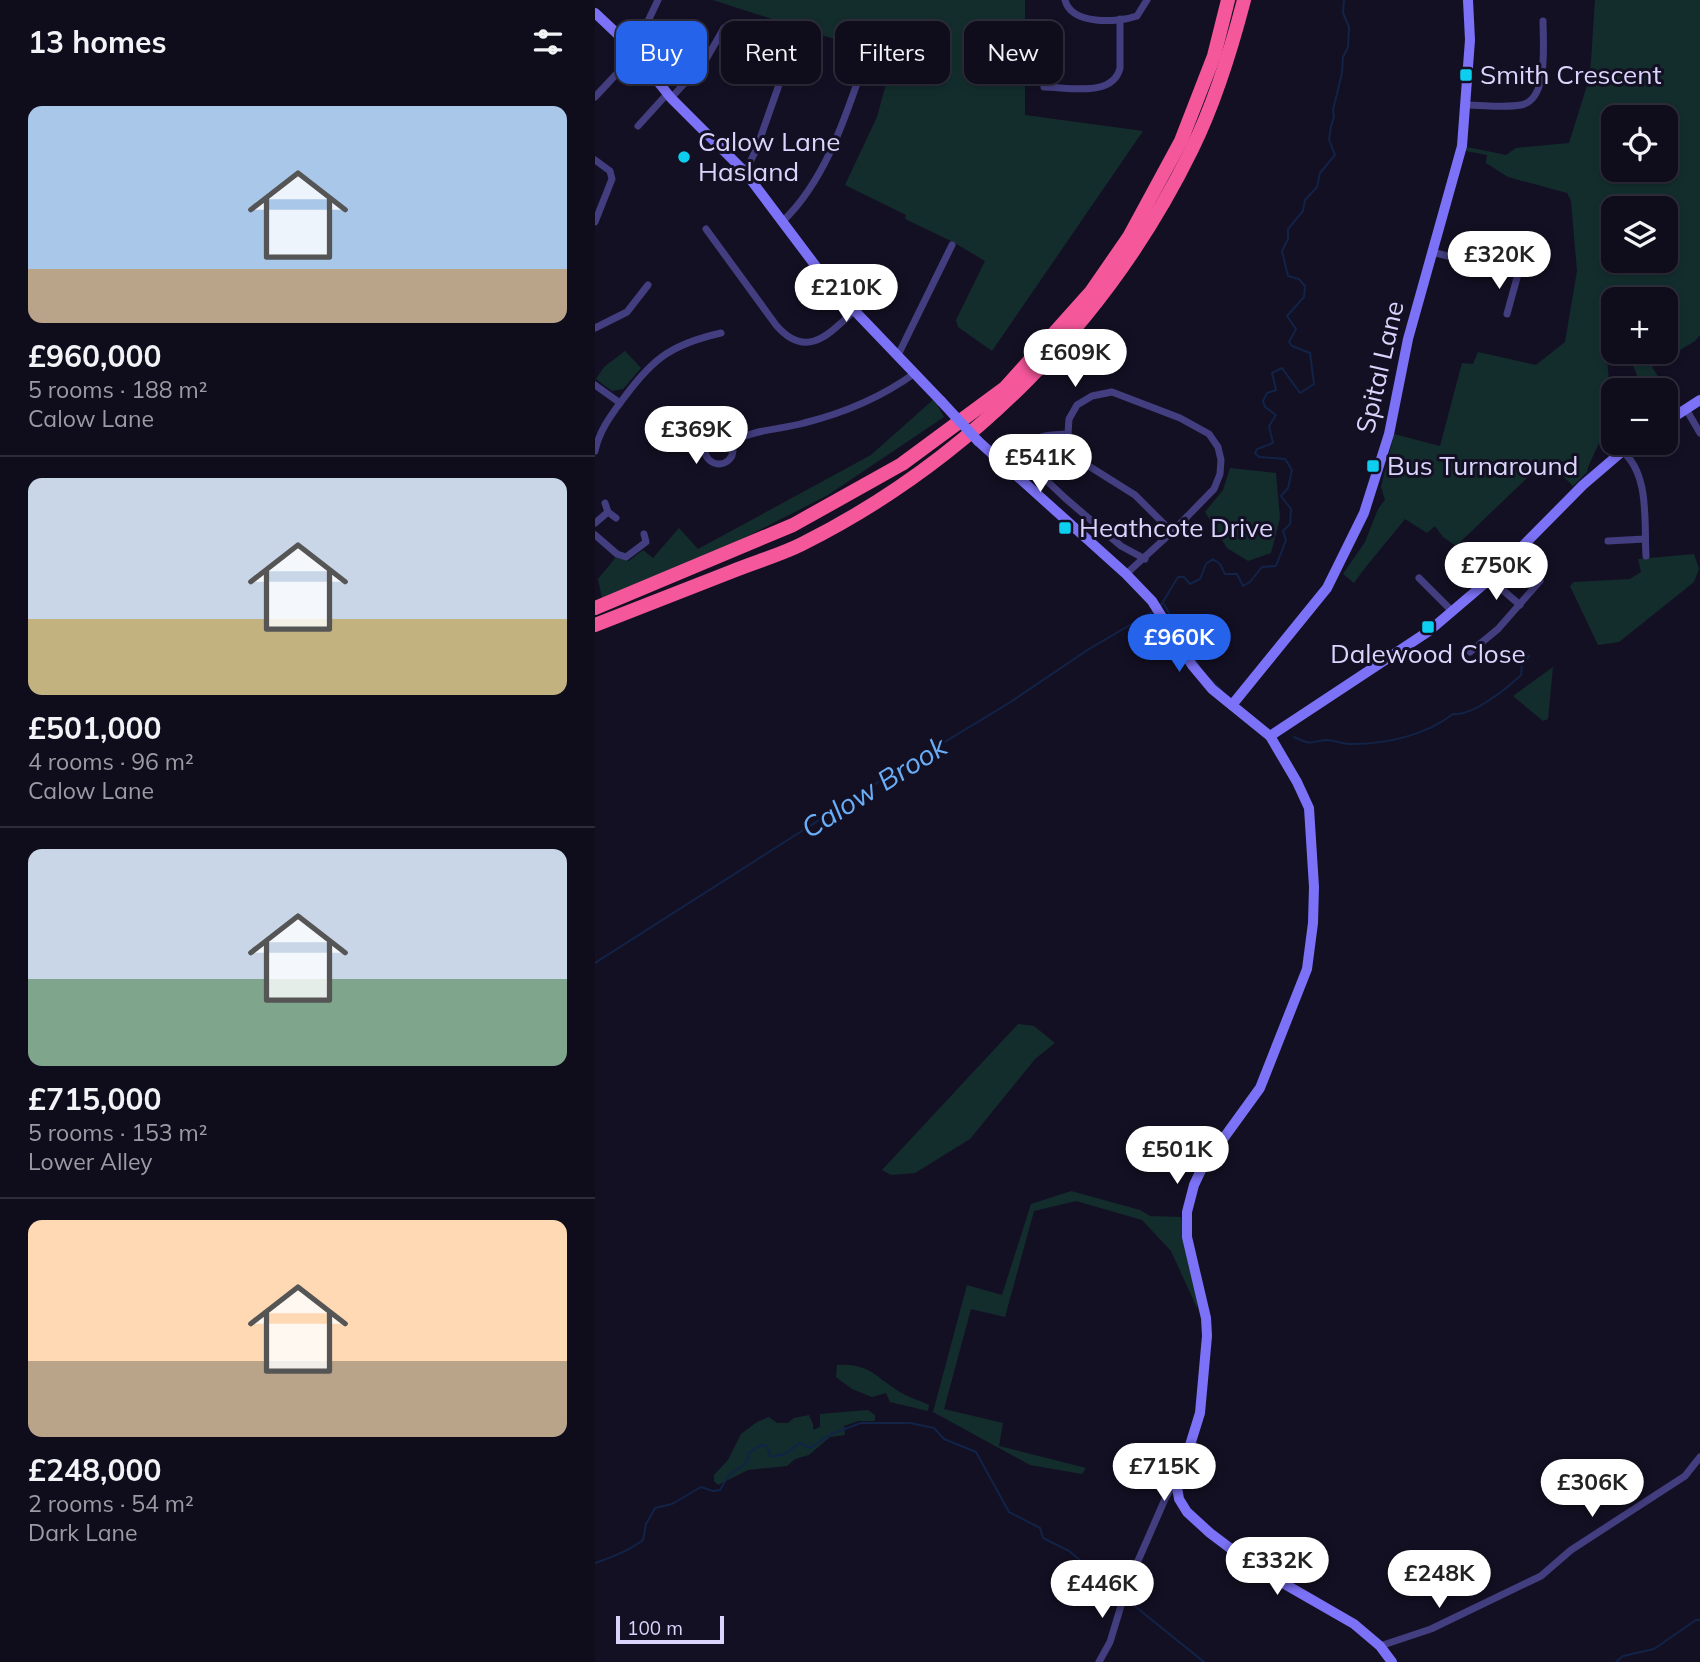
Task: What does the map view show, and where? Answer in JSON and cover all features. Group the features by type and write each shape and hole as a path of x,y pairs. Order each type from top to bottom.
{"highway":[{"path":"595,608 793,525 902,464 1005,388 1091,292 1129,237 1181,141 1214,56 1228,0"},
{"path":"595,625 800,545 872,505 917,476 1008,401 1088,312 1125,263 1165,198 1193,148 1218,85 1244,0"}],"street":[{"path":"648,21 658,0"},
{"path":"1065,0 1070,11 1078,17 1120,19 1137,16 1147,0"},
{"name":"Spital Lane","path":"1232,705 1327,589 1364,513 1389,434 1408,339 1462,146 1471,40 1468,0"},
{"path":"595,13 616,33"},
{"path":"1044,87 1057,83 1103,87 1110,85 1118,75 1121,57 1120,19"},
{"path":"1466,105 1524,105 1532,100 1540,90 1543,21"},
{"path":"638,126 708,63 721,35"},
{"path":"595,97 616,70"},
{"path":"660,84 745,172 830,285 854,311 978,441 1126,573 1152,601 1192,665 1212,689 1270,736 1309,808 1314,887 1307,970 1260,1088 1241,1117 1216,1146 1194,1185 1187,1212 1187,1237 1206,1318 1207,1336 1200,1413 1176,1481 1165,1499 1127,1586 1110,1642 1099,1662"},
{"path":"745,172 756,150 779,84"},
{"path":"783,221 809,187 835,141 856,84"},
{"path":"595,160 612,175 595,222"},
{"path":"706,229 709,240 775,325 794,341 815,341 832,331 854,311"},
{"path":"1507,314 1528,235"},
{"path":"898,355 952,245"},
{"path":"1432,252 1518,274"},
{"path":"595,328 627,312 644,298 648,285"},
{"path":"595,451 600,433 620,403 640,376 658,359 709,332 721,333"},
{"path":"730,443 757,431 806,423 860,405 885,393 915,373"},
{"path":"595,385 620,403"},
{"path":"1126,573 1145,559 1172,532 1214,489 1220,474 1218,447 1209,434 1180,418 1112,392 1092,396 1077,405 1069,419 1068,434 1076,458 1135,495 1172,532"},
{"path":"1678,414 1700,400"},
{"path":"1686,409 1700,433"},
{"path":"1068,434 1034,439 1025,449 1025,460 1121,546 1145,559"},
{"path":"1270,736 1429,631 1453,612 1617,455"},
{"path":"1626,455 1632,460 1642,488 1646,556"},
{"path":"605,503 608,512 616,518"},
{"path":"595,523 608,512"},
{"path":"595,535 623,556 629,556 647,541"},
{"path":"1608,541 1645,539"},
{"path":"1419,578 1453,612"},
{"path":"1490,579 1520,605"},
{"path":"1469,652 1497,629 1541,581"},
{"path":"1380,1646 1431,1629 1541,1576 1571,1550 1685,1476 1700,1457"},
{"path":"1176,1481 1179,1499 1187,1512"},
{"path":"1165,1499 1187,1512 1255,1567 1354,1624 1380,1646 1392,1662"}],"green space":[{"path":"713,0 1025,0 1025,21 964,21 964,84 1025,84 1025,115 1143,131 992,351 958,327 956,320 985,261 905,219 906,215 845,185 877,117 886,84 950,84 950,21 835,21 835,39 821,35 821,21 778,21"},
{"path":"1595,0 1700,0 1700,335 1678,351 1678,287 1601,287 1601,364 1607,364 1609,378 1601,378 1601,433 1587,472 1573,486 1546,460 1456,546 1443,537 1435,526 1427,533 1405,519 1354,583 1343,574 1365,542 1378,509 1385,500 1381,487 1394,434 1440,446 1462,363 1473,364 1478,352 1536,365 1565,342 1577,271 1571,201 1567,193 1508,177 1486,163 1487,155 1466,151 1467,147 1506,155 1516,148 1569,143 1590,76"},
{"path":"625,351 641,368 623,389 612,391 596,379 604,367"},
{"path":"1631,364 1657,364 1652,367 1659,378 1637,378"},
{"path":"934,399 944,417 828,495 707,557 602,598 598,579 616,557 629,561 643,550 653,558 679,528 698,549 871,455"},
{"path":"1230,468 1276,473 1280,518 1271,553 1248,561 1227,548 1205,512 1223,490"},
{"path":"1694,554 1699,569 1694,582 1619,642 1598,645 1570,586 1574,582 1630,579 1641,572 1638,559"},
{"path":"1553,667 1548,719 1543,721 1513,696"},
{"path":"1018,1024 1034,1026 1055,1043 1035,1059 970,1139 915,1173 891,1175 882,1170"},
{"path":"1071,1191 1140,1210 1150,1216 1181,1217 1198,1298 1197,1308 1171,1251 1142,1220 1076,1201 1034,1211 1005,1317 971,1309 944,1409 1003,1423 999,1446 1086,1468 1082,1474 1030,1465 933,1412 967,1285 1002,1295 1031,1204"},
{"path":"837,1365 864,1368 902,1393 929,1405 928,1411 890,1402 886,1393 872,1397 852,1389 836,1377"},
{"path":"868,1410 875,1415 875,1421 858,1421 844,1426 845,1435 830,1437 809,1455 795,1459 787,1466 748,1470 718,1485 714,1481 714,1475 728,1460 741,1434 757,1422 769,1417 777,1423 788,1423 794,1418 809,1415 813,1430 820,1427 820,1414"}],"waterway":[{"path":"1161,605 1178,577 1184,577 1190,584 1200,579 1206,564 1213,559 1220,564 1225,574 1237,574 1243,586 1250,582 1262,567 1276,566 1286,540 1283,531 1290,524 1291,509 1281,496 1288,488 1292,470 1285,459 1259,457 1255,453 1257,449 1273,443 1269,426 1276,415 1265,407 1263,401 1267,393 1276,390 1272,373 1282,368 1300,393 1314,384 1310,353 1292,346 1289,342 1296,329 1287,316 1304,297 1305,286 1299,279 1288,276 1282,251 1288,239 1288,229 1303,211 1305,200 1317,187 1320,173 1335,155 1329,140 1343,57 1348,47 1349,27 1343,13 1344,0"},
{"path":"1164,604 1199,665"},
{"name":"Calow Brook","path":"595,963 877,783 1009,703 1089,649 1154,611"},
{"path":"1294,737 1308,742 1326,740 1366,744 1418,733 1453,714 1470,711 1489,700 1521,675 1522,664 1529,656"},
{"path":"1211,680 1222,691"},
{"path":"595,1563 643,1540 646,1524 655,1508 672,1504 701,1487 720,1490 729,1476 745,1464 749,1453 761,1445 767,1446 770,1456 779,1456 800,1443 810,1448 831,1434 861,1423 910,1423 934,1428 944,1439 976,1452 1009,1512 1040,1528 1043,1538 1069,1551 1122,1595"},
{"path":"1126,1599 1204,1662"},
{"path":"1616,1662 1623,1656 1654,1649 1696,1620 1700,1620"}],"place":[{"name":"Smith Crescent","path":"1466,75"},
{"name":"Calow Lane Hasland","path":"684,157"},
{"name":"Bus Turnaround","path":"1373,466"},
{"name":"Heathcote Drive","path":"1065,528"},
{"name":"Dalewood Close","path":"1428,627"}]}
